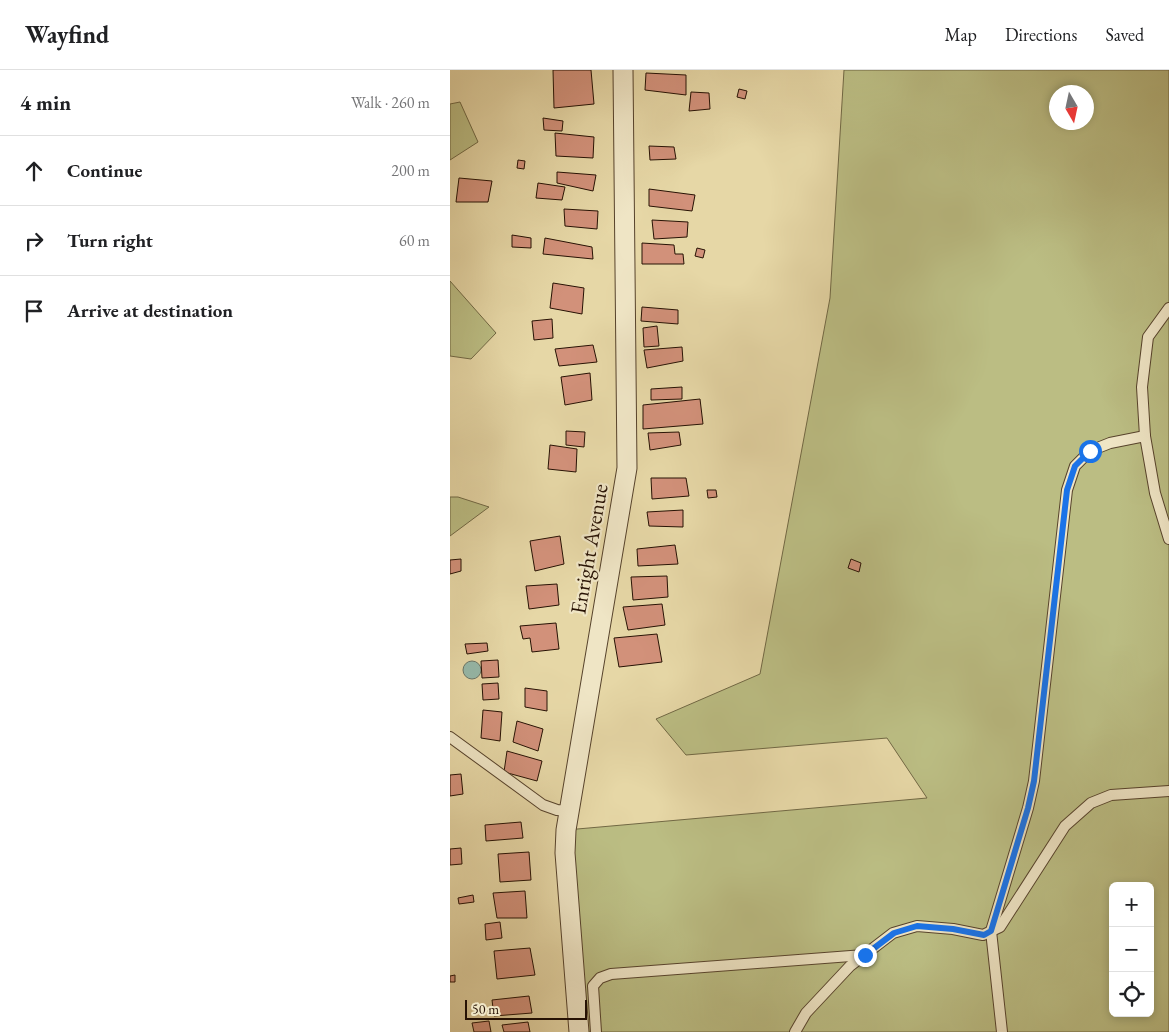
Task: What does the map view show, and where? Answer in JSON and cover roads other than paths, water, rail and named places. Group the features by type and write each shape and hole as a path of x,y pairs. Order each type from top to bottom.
{"street":[{"name":"Enright Avenue","path":"579,1032 565,853 566,830 627,468 623,70"}],"lane":[{"path":"1169,308 1148,337 1142,387 1145,436 1156,493 1169,539"},
{"path":"1002,1032 991,931 1028,808 1034,781 1067,490 1075,466 1090,451 1110,443 1145,436"},
{"path":"450,737 543,805 557,810 569,811"},
{"path":"795,1032 806,1013 850,966 894,933 917,926 953,929 984,935 1000,927 1066,826 1090,803 1111,795 1169,791"},
{"path":"596,1032 593,986 600,978 611,974 865,955"}]}
